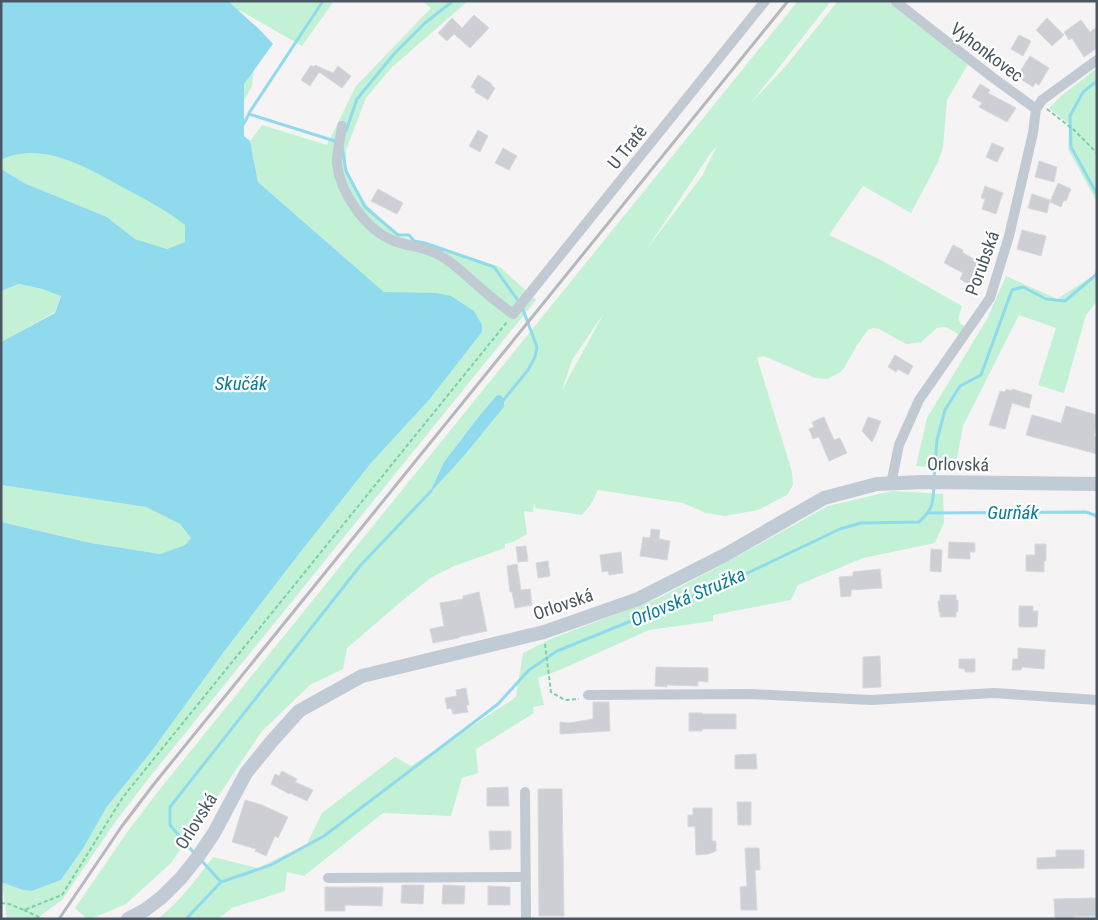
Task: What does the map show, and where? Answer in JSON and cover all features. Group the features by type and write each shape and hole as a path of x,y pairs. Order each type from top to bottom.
{"main road":[{"name":"Orlovská","path":"128,919 145,910 162,897 181,878 214,833 246,773 300,711 362,676 544,632 638,599 725,555 824,498 876,484 922,482 1097,484"}],"street":[{"name":"U Tratě","path":"514,312 765,1"},
{"name":"Vyhonkovec","path":"895,1 1036,109"},
{"path":"1036,109 1042,100 1097,60"},
{"name":"Porubská","path":"891,484 899,445 919,400 990,298 1009,236 1033,133 1036,109"},
{"path":"341,130 336,163 349,196 370,226 394,242 423,248 440,254 476,285 514,312"},
{"path":"588,695 751,694 871,700 994,693 1097,700"},
{"path":"525,792 526,919"},
{"path":"328,878 526,876"}],"path":[{"path":"1059,119 1074,130 1097,153"},
{"path":"24,910 62,895 123,797 337,534 514,312"},
{"path":"547,654 551,692 565,700 579,699 588,695"},
{"path":"1,904 9,904 43,919"}],"green space":[{"path":"1,1 334,1 302,46 239,10 255,59 252,86 190,201 176,218 185,225 185,242 168,249 135,239 107,217 24,183 1,168 1,160 6,157 1,153"},
{"path":"422,1 468,1 391,68 366,98 346,150 346,171 367,205 399,236 453,251 500,267 536,300 148,779 116,821 62,900 36,919 7,919 2,882 23,890 32,891 61,880 84,847 106,808 151,752 223,653 299,554 371,463 429,400 482,332 398,293 384,292 258,182 250,141 262,125 327,145 356,86 431,8"},
{"path":"798,1 831,1 751,103 785,67 838,1 887,1 968,64 947,100 943,147 938,162 911,213 863,186 829,235 881,260 962,306 958,319 965,326 960,335 946,327 942,327 937,328 921,342 906,344 879,329 873,328 868,330 857,345 844,368 827,379 815,378 764,356 757,358 792,472 793,485 787,495 758,510 725,516 706,513 683,503 598,490 591,504 582,515 535,508 534,502 533,512 524,511 527,534 505,544 505,548 454,566 432,577 347,648 343,669 310,685 262,731 171,863 126,904 87,919 75,908 128,831","holes":["717,146 702,176 646,250 710,154","604,313 562,390 572,360","496,396 504,399 504,407 463,457 430,492 444,462"]},
{"path":"1097,68 1097,202 1068,149 1069,124 1049,108"},
{"path":"1097,267 1097,301 1086,315 1064,393 1038,385 1056,328 1019,315 963,426 955,469 916,466 927,418 987,319 1006,276 1057,299 1093,276"},
{"path":"19,284 61,295 55,312 1,342 1,291"},
{"path":"1,485 146,507 180,524 191,538 185,545 160,554 91,543 1,522"},
{"path":"892,491 943,494 944,522 935,543 863,558 798,585 791,600 713,615 713,621 649,630 538,678 544,705 533,707 534,713 476,749 478,773 462,778 451,816 383,813 304,876 287,872 285,891 232,908 218,919 158,919 187,890 213,857 258,868 307,844 322,813 395,757 411,766 516,697 523,653 553,638 659,598 828,506"}],"water":[{"name":"Skučák","path":"1,1 228,1 273,44 244,84 244,136 250,141 258,182 384,292 436,293 451,296 474,311 482,325 482,332 429,400 371,463 223,653 151,752 106,808 84,847 61,880 32,891 23,890 1,882 1,522 91,543 160,554 185,545 191,538 180,524 146,507 1,485 1,342 55,313 61,296 42,289 19,284 1,291 1,168 24,183 107,217 135,239 167,249 185,242 185,225 142,197 97,173 66,160 33,153 17,154 1,160"},
{"path":"500,395 504,399 504,407 463,457 429,494 444,462 480,415 496,396"}],"building":[{"path":"474,15 489,28 470,48 454,34 447,41 438,33 452,18 462,28"},
{"path":"1047,18 1064,35 1052,46 1036,30"},
{"path":"1081,20 1090,32 1097,27 1097,48 1084,57 1072,38 1069,40 1064,32"},
{"path":"1019,35 1031,41 1023,56 1011,49"},
{"path":"1030,56 1049,68 1039,85 1035,83 1033,87 1022,80 1025,76 1019,73"},
{"path":"311,65 333,73 338,66 351,76 342,88 319,72 310,86 301,80"},
{"path":"478,75 495,88 488,100 475,92 476,90 471,87"},
{"path":"980,84 990,90 988,93 1016,108 1007,122 979,107 982,103 972,97"},
{"path":"478,130 488,136 480,152 469,146"},
{"path":"992,143 1004,148 997,162 986,157"},
{"path":"503,148 517,156 509,170 495,163"},
{"path":"1039,161 1057,167 1054,182 1035,177"},
{"path":"1058,183 1071,189 1061,207 1050,202"},
{"path":"985,186 1003,193 996,214 982,209 985,199 981,198"},
{"path":"378,189 403,203 397,214 371,201"},
{"path":"1032,194 1050,200 1047,213 1028,208"},
{"path":"1022,230 1046,236 1041,256 1017,249"},
{"path":"953,245 985,266 973,287 960,279 963,273 944,263"},
{"path":"895,355 913,366 908,375 898,369 896,372 888,367"},
{"path":"1006,389 1032,395 1029,408 1012,403 1005,429 989,425 1000,391 1005,392"},
{"path":"1066,406 1097,415 1094,436 1097,437 1097,454 1026,435 1032,415 1061,423"},
{"path":"824,417 834,440 840,438 847,453 829,461 819,437 813,439 809,429 814,427 812,422"},
{"path":"868,417 881,421 872,442 862,431"},
{"path":"651,529 660,530 659,539 670,541 667,560 640,556 643,537 650,538"},
{"path":"949,542 975,543 975,552 970,552 970,559 948,558"},
{"path":"1035,544 1046,544 1044,572 1026,571 1026,555 1035,555"},
{"path":"526,546 528,561 518,562 516,547"},
{"path":"931,549 942,550 941,572 930,571"},
{"path":"621,552 623,573 609,575 608,571 602,572 600,555"},
{"path":"548,561 550,576 538,578 536,563"},
{"path":"517,564 521,590 530,589 532,605 515,608 512,592 510,592 507,566"},
{"path":"880,569 882,588 851,590 851,596 841,597 839,577 853,576 853,572"},
{"path":"479,592 487,631 433,643 430,629 444,626 440,603 463,599 463,596"},
{"path":"940,595 956,595 958,612 956,612 956,617 940,617 938,601 940,601"},
{"path":"1019,606 1033,606 1033,611 1038,611 1037,627 1019,627"},
{"path":"1018,648 1045,650 1044,669 1022,667 1021,670 1012,670 1013,659 1018,659"},
{"path":"880,656 881,687 863,688 863,657"},
{"path":"959,659 975,659 975,672 965,672 965,669 959,668"},
{"path":"656,667 708,668 708,682 698,681 698,686 655,686"},
{"path":"466,688 469,705 466,705 468,712 453,714 451,708 447,709 445,698 457,696 456,690"},
{"path":"593,702 609,702 610,731 560,734 560,722 569,723 593,719"},
{"path":"689,713 736,714 736,729 689,731"},
{"path":"756,754 757,769 735,769 735,755"},
{"path":"282,771 297,779 295,782 313,790 307,801 271,784 275,774 279,776"},
{"path":"508,787 509,806 487,806 487,788"},
{"path":"538,789 562,789 564,916 539,916"},
{"path":"245,800 262,805 288,817 278,838 275,836 266,856 255,851 256,849 232,842"},
{"path":"737,802 751,802 751,825 738,825"},
{"path":"693,808 712,808 712,841 716,841 716,851 696,855 695,826 688,827 688,815 693,815"},
{"path":"489,831 511,831 511,849 490,850"},
{"path":"745,848 759,848 760,870 755,870 757,910 741,910 740,887 747,886"},
{"path":"1056,850 1084,850 1084,868 1037,869 1037,858 1056,857"},
{"path":"402,885 424,885 423,904 401,903"},
{"path":"443,885 465,886 464,904 442,904"},
{"path":"488,886 510,887 510,905 488,905"},
{"path":"325,887 383,887 382,906 345,905 345,911 325,911"},
{"path":"1095,898 1096,916 1055,919 1054,899"}],"waterway":[{"path":"249,113 323,1"},
{"path":"346,131 357,99 394,54 425,23 453,1"},
{"name":"Orlovská Stružka","path":"1097,81 1083,92 1070,116 1071,147 1097,194"},
{"path":"243,125 249,114 338,142"},
{"path":"342,147 346,171 365,207 398,235 409,235 414,241 494,267 519,302"},
{"name":"Orlovská Stružka","path":"934,479 937,440 945,410 960,386 981,375 1012,290 1023,287 1046,299 1065,301 1097,274"},
{"path":"502,402 528,370 535,357 537,347 522,307"},
{"name":"Orlovská Stružka","path":"186,919 221,882 271,865 324,836 498,704 529,670 557,651 735,579 840,529 861,523 919,522 931,506 934,485"},
{"path":"195,854 170,825 170,807 360,566 431,491"},
{"name":"Gurňák","path":"929,513 1086,512 1097,516"},
{"path":"201,860 221,882"}],"railway":[{"path":"59,919 122,826 154,784 788,1"}]}
